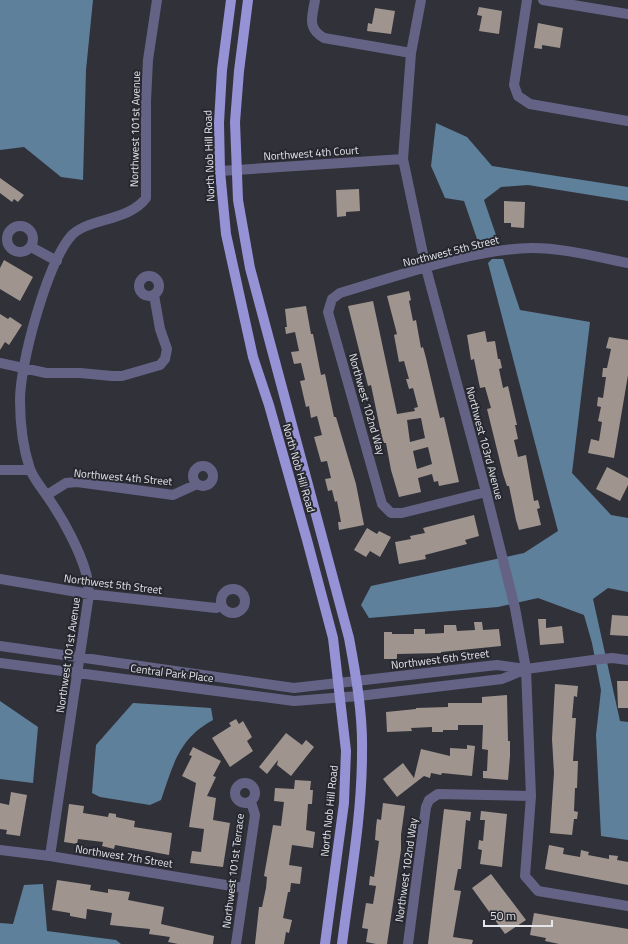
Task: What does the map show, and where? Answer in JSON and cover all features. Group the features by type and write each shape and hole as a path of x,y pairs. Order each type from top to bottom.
{"main road":[{"name":"North Nob Hill Road","path":"231,0 222,70 219,123 220,172 226,234 251,350 307,540 333,638 341,698 346,751 344,803 325,944"},
{"name":"North Nob Hill Road","path":"248,0 239,71 236,122 236,171 238,200 250,268 349,638 359,696 362,751 361,792 356,846 342,944"}],"street":[{"name":"Northwest 101st Avenue","path":"50,856 89,594 86,573 73,544 47,495 30,470 22,428 20,399 23,369 45,291 57,261 72,236 83,229 133,210 140,206 146,198 146,101 148,60 157,0"},
{"path":"315,0 312,23 316,33 324,38 411,53"},
{"name":"Northwest 103rd Avenue","path":"421,0 411,53 403,159 426,268 486,492 515,608 526,669 531,796 525,876 538,891 628,906"},
{"path":"527,0 514,85 518,96 530,104 628,121"},
{"path":"543,0 628,14"},
{"name":"Northwest 4th Court","path":"220,172 403,159"},
{"path":"31,247 57,261"},
{"name":"Northwest 5th Street","path":"332,299 340,292 426,268 506,250 533,248 567,251 628,262"},
{"path":"0,363 46,373 80,373 122,376 160,365 165,358 167,349 160,329 154,295"},
{"name":"Northwest 102nd Way","path":"332,299 328,312 382,504 391,513 402,513 486,492"},
{"path":"0,470 30,470"},
{"name":"Northwest 4th Street","path":"47,495 66,483 77,482 173,495 198,484"},
{"name":"Northwest 5th Street","path":"0,580 89,594 216,608 222,606"},
{"name":"Central Park Place","path":"0,646 294,688 357,681"},
{"name":"Northwest 6th Street","path":"359,696 502,679 526,669 593,660 612,658 628,660"},
{"name":"Central Park Place","path":"0,663 294,701 359,696"},
{"name":"Northwest 6th Street","path":"357,681 497,665 526,669"},
{"name":"Northwest 102nd Way","path":"408,944 426,807 429,800 438,794 531,796"},
{"name":"Northwest 101st Terrace","path":"236,944 254,815 251,802"},
{"name":"Northwest 7th Street","path":"0,850 50,856 244,888"}],"water":[{"path":"0,0 93,0 86,70 83,180 61,177 24,147 0,150"},
{"path":"436,123 467,137 492,166 628,187 628,201 528,185 501,187 484,200 497,238 493,245 489,245 477,239 464,201 445,198 431,166"},
{"path":"492,259 503,259 520,310 590,322 572,473 611,515 628,518 628,592 608,588 593,599 620,721 628,722 628,840 601,836 596,735 601,690 592,643 584,615 538,598 498,607 369,618 361,605 371,586 524,553 558,531 488,263"},
{"path":"0,701 38,727 33,783 0,779"},
{"path":"133,703 211,708 213,720 201,727 184,745 173,765 161,800 150,805 100,797 92,793 96,745"},
{"path":"43,884 47,931 116,940 121,944 0,944 0,923 13,924 24,885"}],"building":[{"path":"479,7 502,11 499,34 479,31 482,16 477,15"},
{"path":"375,8 395,11 391,34 367,31 368,23 372,24"},
{"path":"538,23 563,28 560,48 542,45 542,49 534,48"},
{"path":"0,178 24,195 18,202 14,199 12,202 0,193"},
{"path":"359,189 360,211 346,212 346,216 337,217 336,190"},
{"path":"504,201 525,202 524,228 511,227 511,223 504,223"},
{"path":"4,260 33,277 20,301 0,289 0,268"},
{"path":"409,291 411,300 409,301 413,321 416,320 421,348 423,347 440,418 444,417 459,482 439,486 438,481 434,482 432,474 418,478 421,492 399,497 391,470 386,443 383,443 371,385 368,386 348,306 373,301 397,414 415,411 414,408 418,407 413,388 409,389 406,379 409,379 404,361 399,362 394,335 397,334 387,296","holes":["421,418 425,438 410,442 407,420","428,447 432,464 417,469 413,451"]},
{"path":"306,306 321,375 325,374 334,417 336,417 356,484 364,525 339,530 338,522 341,522 337,501 335,502 332,490 328,491 325,479 331,478 327,461 321,462 314,437 322,435 317,416 311,418 309,406 306,407 300,381 305,380 301,363 294,364 291,352 299,351 295,332 286,334 285,327 287,327 285,309"},
{"path":"0,314 8,319 10,317 22,325 9,345 5,342 0,350"},
{"path":"485,331 487,342 495,341 498,359 500,359 502,368 499,369 503,388 508,386 517,425 515,425 518,439 514,440 518,457 526,455 534,501 538,500 540,508 537,509 541,525 519,530 516,520 509,486 507,486 503,474 487,409 491,408 485,387 480,388 474,359 471,360 467,335"},
{"path":"609,337 628,340 628,375 614,458 588,453 591,439 599,441 602,422 598,421 601,407 597,406 598,397 603,398 606,377 602,377 603,368 607,368 611,349 606,348"},
{"path":"607,467 628,478 628,485 620,501 596,489"},
{"path":"474,515 479,536 465,540 467,544 425,555 426,559 399,564 395,542 411,539 410,536 425,533 423,528"},
{"path":"367,528 377,534 379,531 391,537 380,557 370,551 366,557 354,550"},
{"path":"612,615 628,616 628,636 610,635"},
{"path":"538,619 546,619 546,628 562,626 564,643 540,645"},
{"path":"474,622 482,622 483,630 499,629 501,646 441,653 397,654 397,659 384,659 384,632 392,632 392,634 414,634 414,629 425,629 425,634 444,633 444,625 456,625 457,631 475,630"},
{"path":"617,681 628,681 628,708 618,708"},
{"path":"555,684 578,686 577,697 574,696 572,718 576,718 573,761 578,761 574,811 578,812 577,819 574,819 572,835 550,833 554,773 552,739"},
{"path":"507,695 508,741 510,741 508,780 483,778 483,771 487,771 488,750 482,749 483,725 458,725 458,730 443,730 443,732 432,732 432,727 411,728 412,731 387,732 386,712 416,708 448,707 448,703 482,703 482,697"},
{"path":"236,719 239,724 243,721 252,737 247,741 253,751 230,767 212,738 231,726 229,723"},
{"path":"286,733 302,745 306,740 314,747 291,776 277,765 278,760 267,774 259,767"},
{"path":"467,745 475,746 472,776 442,773 441,775 431,773 430,778 424,776 397,797 383,779 403,763 414,778 421,749 450,756 450,748 467,749"},
{"path":"193,747 221,761 213,776 216,777 207,796 216,798 213,820 230,823 223,867 190,863 192,851 201,852 204,829 189,827 196,783 182,776 192,756 189,755"},
{"path":"295,780 311,781 310,790 313,790 312,804 308,804 306,830 315,832 313,848 292,845 289,865 302,867 300,884 291,883 290,892 288,892 283,918 292,920 289,933 286,932 284,944 255,944 259,907 262,907 266,888 267,877 264,876 273,825 281,826 284,802 274,801 275,788 294,789"},
{"path":"11,792 27,795 20,836 6,834 7,830 0,829 0,803 9,805"},
{"path":"383,803 405,806 401,835 401,850 387,944 376,944 366,942 368,929 362,928 366,903 373,904 376,886 369,885 370,876 374,877 379,841 375,840 376,827 377,819 381,820"},
{"path":"69,804 84,806 83,813 108,817 109,813 116,814 116,817 135,821 134,827 172,833 169,855 115,845 114,849 102,846 103,842 78,839 77,844 64,842"},
{"path":"444,809 471,812 470,821 466,820 461,869 458,869 454,890 461,891 453,937 473,940 472,944 428,944"},
{"path":"481,811 507,814 502,867 480,864 482,850 478,849 479,840 483,841 485,820 480,820"},
{"path":"549,845 564,848 563,854 580,857 581,850 589,852 588,855 609,859 609,855 618,856 617,860 628,862 628,885 545,869"},
{"path":"491,874 526,920 505,934 472,888"},
{"path":"57,880 91,885 90,890 108,893 108,889 130,892 128,900 164,907 161,924 214,936 213,944 178,944 168,942 170,937 149,934 150,929 110,925 112,913 87,909 86,919 70,916 70,913 52,910"},
{"path":"534,913 628,929 628,944 559,944 545,941 546,938 530,935"}]}
